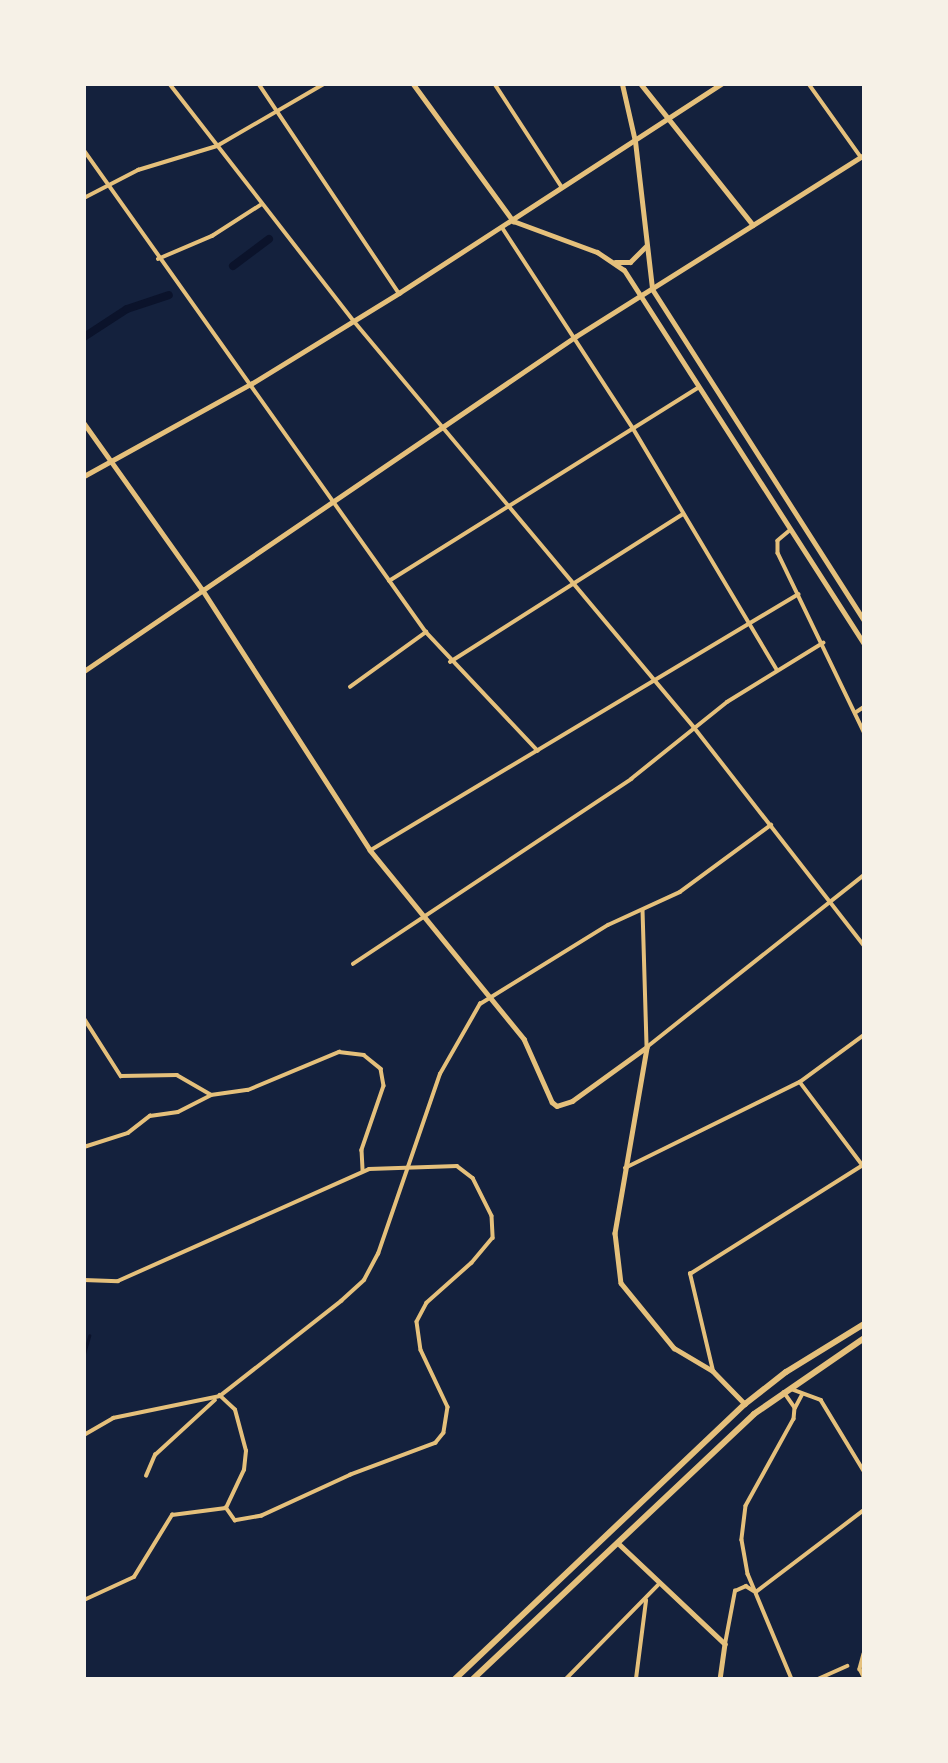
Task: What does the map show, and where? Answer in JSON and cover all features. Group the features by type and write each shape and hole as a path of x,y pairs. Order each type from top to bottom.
{"highway":[{"path":"455,1679 745,1405 786,1372 864,1324"},
{"path":"473,1679 786,1389 864,1338"}],"main road":[{"path":"413,84 513,221 615,262 628,263 640,256 646,240"},
{"path":"622,84 635,141 652,289 864,620"},
{"path":"615,262 641,295 864,644"}],"street":[{"path":"170,84 354,321 694,727 864,945"},
{"path":"259,84 399,293"},
{"path":"84,198 107,183 217,146 324,84"},
{"path":"495,84 562,187"},
{"path":"642,84 753,225"},
{"path":"84,476 251,384 354,321 722,84"},
{"path":"84,671 332,499 575,337 862,156 809,84"},
{"path":"84,150 158,259 251,384 426,632 450,662 538,751"},
{"path":"158,259 212,236 262,204"},
{"path":"502,227 633,428 777,670"},
{"path":"388,581 511,507 700,387"},
{"path":"84,422 202,589 370,850 425,919 493,996 524,1039 557,1106 572,1101 648,1047 864,875"},
{"path":"450,662 683,514"},
{"path":"791,530 780,538 777,549 864,732"},
{"path":"370,850 538,751 652,678 798,594"},
{"path":"350,687 426,632"},
{"path":"353,964 425,919 631,779 694,727 777,670 823,643"},
{"path":"855,713 864,707"},
{"path":"146,1476 155,1455 220,1396 364,1280 409,1170 434,1090 477,1007 608,925 643,911 702,878 771,825"},
{"path":"643,911 648,1047 615,1233 621,1283 674,1348 713,1371 745,1405"},
{"path":"84,1018 121,1076 177,1075 211,1095"},
{"path":"625,1168 800,1082 864,1035"},
{"path":"84,1147 121,1136 150,1116 178,1112 211,1095 248,1090 339,1052 364,1055 381,1069 384,1086 362,1150 363,1171"},
{"path":"713,1371 690,1274 863,1166 800,1082"},
{"path":"84,1280 118,1281 363,1171 457,1166 467,1171 482,1194 495,1229 489,1246 426,1303 417,1322 421,1350 446,1399 444,1433 429,1449 351,1475 244,1522 231,1518 226,1508"},
{"path":"786,1389 802,1395 816,1394 864,1471"},
{"path":"786,1389 795,1408"},
{"path":"792,1679 744,1560 743,1520 754,1489 781,1448 802,1395"},
{"path":"84,1435 113,1418 220,1396"},
{"path":"220,1396 235,1410 246,1451 244,1470 226,1508"},
{"path":"84,1600 134,1577 172,1515 226,1508"},
{"path":"756,1592 864,1510"},
{"path":"618,1543 725,1644"},
{"path":"566,1679 646,1600 660,1582"},
{"path":"719,1679 734,1591 747,1586 756,1592"},
{"path":"636,1679 646,1600"},
{"path":"864,1654 860,1669 864,1676"},
{"path":"818,1679 847,1666"}],"waterway":[{"path":"233,266 269,239"},
{"path":"84,337 127,309 169,295"},
{"path":"84,1354 89,1336"}]}
